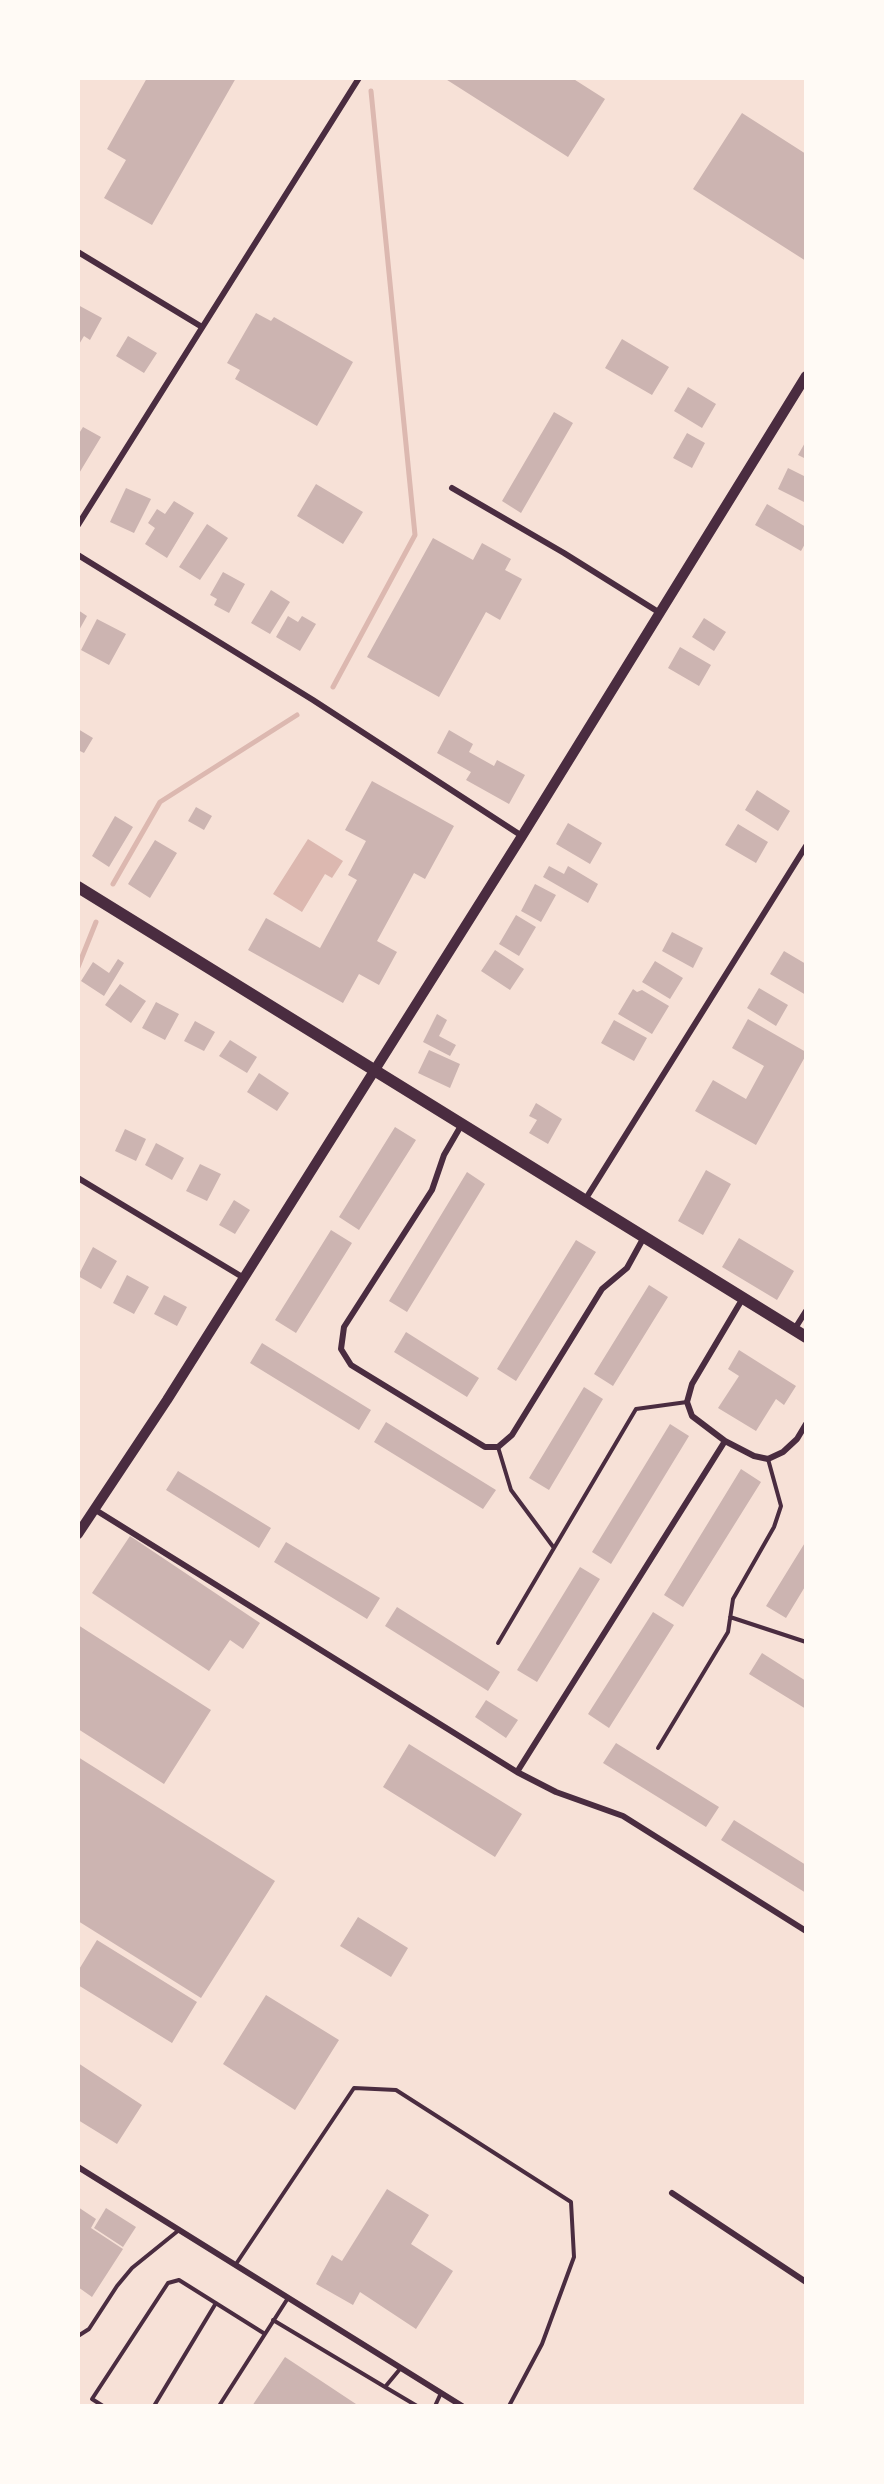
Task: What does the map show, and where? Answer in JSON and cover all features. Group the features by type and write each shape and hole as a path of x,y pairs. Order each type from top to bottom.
{"main road":[{"path":"78,887 806,1337"}],"street":[{"path":"78,525 359,78"},
{"path":"78,252 202,327"},
{"path":"78,1534 244,1278 522,836 806,376"},
{"path":"452,488 564,553 660,613"},
{"path":"78,555 313,700 522,836"},
{"path":"585,1200 806,846"},
{"path":"463,1123 444,1155 432,1190 344,1327 341,1349 351,1365 485,1447 498,1447 512,1436 602,1288 627,1268 644,1237"},
{"path":"78,1178 244,1278"},
{"path":"743,1298 692,1384 687,1402 692,1416 725,1441 754,1456 768,1459 783,1452 797,1439 806,1424"},
{"path":"794,1330 806,1311"},
{"path":"517,1772 725,1441"},
{"path":"94,1509 517,1772 556,1792 623,1816 806,1930"},
{"path":"78,2167 462,2406"},
{"path":"672,2193 806,2282"}],"lane":[{"path":"498,1643 636,1408 687,1402"},
{"path":"498,1447 511,1490 554,1548"},
{"path":"658,1748 728,1632 733,1599 774,1527 781,1506 768,1459"},
{"path":"730,1617 806,1642"},
{"path":"236,2264 354,2088 396,2090 571,2202 574,2258 543,2344 509,2406"},
{"path":"78,2336 89,2329 117,2286 132,2268 180,2229"},
{"path":"103,2406 93,2399 168,2283 179,2280 265,2334"},
{"path":"219,2406 288,2298"},
{"path":"154,2406 216,2303"},
{"path":"273,2320 417,2406"},
{"path":"385,2387 400,2368"},
{"path":"435,2406 441,2393"}],"shaded area":[{"path":"308,839 343,861 332,878 325,874 302,912 273,894"}],"building":[{"path":"147,78 236,78 152,225 104,198 126,160 107,149"},
{"path":"444,78 572,78 605,99 568,157"},
{"path":"742,113 806,154 806,261 693,189"},
{"path":"78,305 102,318 90,340 84,336 78,346"},
{"path":"256,313 271,321 274,317 353,362 317,426 235,379 240,370 227,363"},
{"path":"128,336 157,353 144,373 116,356"},
{"path":"622,339 669,367 652,395 605,368"},
{"path":"688,387 716,404 702,428 674,411"},
{"path":"554,412 573,423 521,513 502,501"},
{"path":"83,427 101,437 78,475 78,435"},
{"path":"687,433 705,443 692,468 673,458"},
{"path":"806,441 806,459 798,455"},
{"path":"788,468 806,477 806,503 778,489"},
{"path":"316,484 363,512 343,544 297,516"},
{"path":"126,488 151,499 134,533 110,522"},
{"path":"174,501 194,513 167,558 145,544 155,528 148,523 157,509 165,514"},
{"path":"767,504 806,527 806,542 801,551 755,525"},
{"path":"207,524 228,538 200,580 179,567"},
{"path":"433,538 473,560 482,543 511,559 505,570 522,579 500,620 486,612 439,697 367,657"},
{"path":"223,572 245,584 229,613 214,605 217,599 210,595"},
{"path":"271,590 290,602 270,634 251,623"},
{"path":"78,610 87,616 78,632"},
{"path":"288,616 298,622 302,616 316,624 300,651 276,637"},
{"path":"704,618 726,632 714,651 692,637"},
{"path":"97,619 126,634 109,665 81,650"},
{"path":"680,647 711,665 699,686 668,668"},
{"path":"78,729 93,738 84,753 78,750"},
{"path":"449,730 473,744 469,752 494,766 497,760 525,775 509,804 466,780 471,772 437,753"},
{"path":"372,781 454,826 425,879 414,873 377,941 397,952 379,985 359,974 343,1003 248,950 266,918 320,948 357,880 348,875 366,841 345,830"},
{"path":"757,790 790,811 778,831 745,810"},
{"path":"196,807 212,816 204,830 188,821"},
{"path":"115,816 133,827 109,867 92,856"},
{"path":"568,823 602,843 590,864 556,844"},
{"path":"738,824 768,842 756,863 725,845"},
{"path":"155,840 177,853 150,898 128,884"},
{"path":"549,866 564,874 568,866 598,884 588,903 543,877"},
{"path":"535,884 556,895 541,922 521,911"},
{"path":"516,915 536,927 519,956 499,944"},
{"path":"672,932 703,948 693,968 662,951"},
{"path":"495,950 524,969 510,990 481,971"},
{"path":"784,951 806,964 806,995 770,974"},
{"path":"118,959 124,963 104,996 81,981 93,962 109,973"},
{"path":"655,961 683,978 670,999 642,982"},
{"path":"120,984 146,1001 131,1023 105,1005"},
{"path":"759,988 788,1005 776,1026 747,1008"},
{"path":"633,989 637,992 642,990 669,1006 652,1034 618,1014"},
{"path":"156,1002 179,1014 165,1040 142,1028"},
{"path":"437,1014 447,1020 439,1036 456,1045 450,1056 423,1042"},
{"path":"748,1019 806,1052 756,1145 695,1111 713,1080 746,1099 764,1066 732,1048"},
{"path":"614,1020 647,1038 634,1061 601,1043"},
{"path":"195,1021 215,1032 204,1051 184,1041"},
{"path":"230,1040 257,1057 247,1073 219,1056"},
{"path":"429,1050 460,1064 450,1088 418,1073"},
{"path":"259,1073 289,1093 277,1111 247,1092"},
{"path":"536,1103 562,1119 548,1144 529,1133 537,1120 529,1116"},
{"path":"395,1127 416,1140 359,1230 339,1217"},
{"path":"125,1129 146,1139 136,1161 115,1151"},
{"path":"156,1143 184,1158 172,1180 145,1165"},
{"path":"200,1164 221,1174 207,1201 186,1191"},
{"path":"706,1170 731,1184 703,1235 678,1221"},
{"path":"467,1172 485,1184 407,1312 389,1301"},
{"path":"234,1200 250,1210 235,1234 219,1225"},
{"path":"331,1230 352,1243 296,1333 275,1320"},
{"path":"739,1238 794,1271 777,1300 722,1267"},
{"path":"576,1240 596,1252 516,1381 497,1369"},
{"path":"93,1247 117,1261 101,1289 78,1276"},
{"path":"127,1275 149,1287 134,1314 113,1303"},
{"path":"649,1285 668,1297 613,1386 594,1374"},
{"path":"164,1295 187,1307 177,1326 154,1314"},
{"path":"406,1332 479,1378 467,1397 394,1352"},
{"path":"262,1343 371,1410 359,1430 250,1363"},
{"path":"739,1350 796,1386 784,1405 776,1399 756,1431 718,1408 739,1376 728,1369"},
{"path":"584,1387 603,1399 549,1490 529,1478"},
{"path":"386,1422 496,1490 483,1509 374,1442"},
{"path":"670,1424 689,1436 611,1564 592,1552"},
{"path":"741,1469 761,1482 683,1607 664,1595"},
{"path":"178,1471 271,1528 259,1548 166,1490"},
{"path":"130,1536 260,1623 243,1649 230,1640 209,1671 92,1593"},
{"path":"806,1541 806,1585 786,1618 766,1606"},
{"path":"286,1542 380,1598 367,1619 274,1562"},
{"path":"580,1567 600,1579 537,1682 517,1670"},
{"path":"397,1607 500,1672 488,1691 385,1626"},
{"path":"653,1612 674,1625 609,1728 588,1714"},
{"path":"78,1625 211,1710 164,1784 78,1729"},
{"path":"762,1653 806,1681 806,1709 749,1674"},
{"path":"486,1700 518,1720 506,1738 475,1717"},
{"path":"616,1743 719,1807 706,1827 603,1763"},
{"path":"409,1744 522,1814 495,1857 383,1787"},
{"path":"78,1757 275,1881 201,1998 78,1921"},
{"path":"734,1820 806,1865 806,1893 721,1840"},
{"path":"358,1917 408,1948 391,1977 340,1946"},
{"path":"97,1940 197,2002 172,2043 78,1985 78,1971"},
{"path":"266,1995 339,2040 295,2110 223,2064"},
{"path":"78,2063 142,2105 117,2144 78,2120"},
{"path":"387,2189 429,2215 411,2244 453,2271 416,2329 360,2292 353,2305 316,2284 332,2255 342,2261"},
{"path":"78,2207 96,2219 91,2228 123,2249 92,2297 78,2287"},
{"path":"106,2208 136,2227 123,2247 94,2228"},
{"path":"285,2357 359,2406 252,2406"}],"waterway":[{"path":"333,687 415,535 371,91"},
{"path":"113,884 160,802 297,715"},
{"path":"78,967 96,922"}]}
